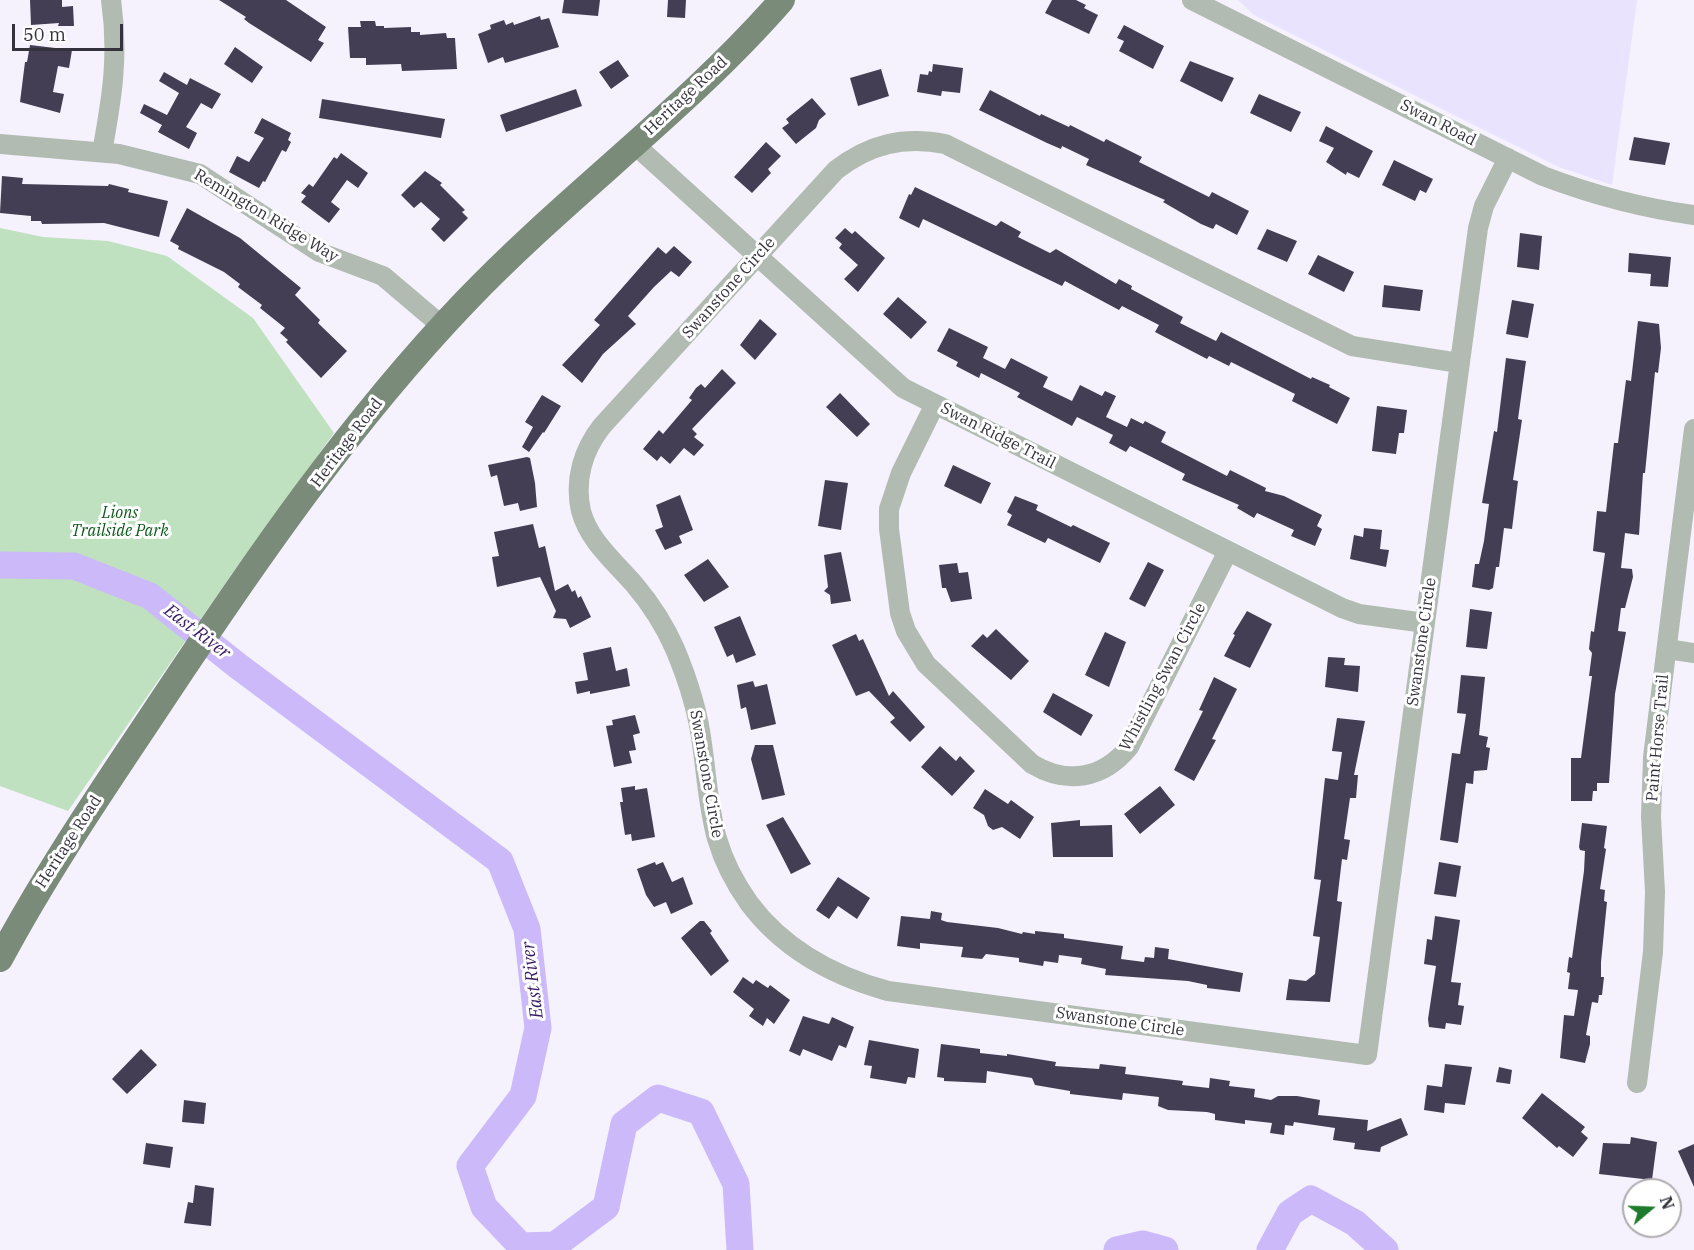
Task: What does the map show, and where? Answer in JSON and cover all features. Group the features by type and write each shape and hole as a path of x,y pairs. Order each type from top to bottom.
{"main road":[{"name":"Heritage Road","path":"0,959 55,862 180,673 371,409 442,326 525,242 720,66 782,0"}],"street":[{"path":"102,152 116,64 111,0"},
{"name":"Swan Road","path":"1192,0 1544,176 1590,194 1645,208 1694,215"},
{"name":"Swanstone Circle","path":"1460,363 1352,346 963,152 926,140 887,143 851,158 836,170 596,434 582,464 579,493 581,512 588,530 654,612 684,673 697,714 711,820 721,851 735,880 768,925 808,958 832,971 888,991 1367,1055 1480,216 1508,158"},
{"name":"Remington Ridge Way","path":"0,144 102,152 140,158 200,174 319,252 383,276 442,326"},
{"name":"Swan Ridge Trail","path":"634,144 889,377 935,404 1342,608 1359,614 1425,623"},
{"name":"Whistling Swan Circle","path":"935,404 900,472 890,509 889,528 900,612 910,640 926,664 1032,764 1044,772 1068,777 1084,777 1108,767 1121,757 1129,747 1228,551"},
{"name":"Paint Horse Trail","path":"1637,1083 1653,952 1653,757 1694,429"},
{"path":"1666,649 1694,653"}],"shaded area":[{"path":"1238,0 1637,0 1612,185 1559,167 1472,124 1254,15"}],"green space":[{"name":"Lions Trailside Park","path":"0,228 43,237 108,241 167,256 253,318 334,433 229,578 68,811 0,786"}],"building":[{"path":"30,0 62,0 62,7 73,6 74,26 58,26 59,23 31,25"},
{"path":"219,0 286,0 326,27 318,40 324,43 311,62 249,23 244,19 246,17"},
{"path":"564,0 600,0 598,16 562,13"},
{"path":"668,0 686,0 685,18 667,17"},
{"path":"1052,0 1076,0 1086,5 1084,8 1098,15 1089,34 1045,13"},
{"path":"540,16 541,20 549,18 559,47 505,63 503,57 488,63 478,34 491,29 490,25 504,20 506,25 513,22 514,25"},
{"path":"360,21 375,21 376,26 384,26 384,28 411,27 411,32 420,32 420,35 446,33 447,38 455,38 457,69 402,71 401,64 366,65 366,58 350,58 348,27 361,27"},
{"path":"1124,25 1164,46 1153,69 1119,51 1124,41 1117,38"},
{"path":"30,45 72,50 69,68 58,66 53,92 64,94 60,113 20,102 25,62 27,62"},
{"path":"235,47 263,67 252,83 224,64"},
{"path":"618,60 629,76 611,89 599,72"},
{"path":"1190,61 1234,78 1222,102 1180,81"},
{"path":"933,64 963,68 960,93 942,91 941,96 917,92 920,74 928,75 929,71 932,72"},
{"path":"881,69 889,96 858,106 850,78"},
{"path":"164,72 187,85 190,78 221,94 212,109 201,103 186,127 197,133 189,149 158,132 162,125 140,113 144,104 167,115 179,93 159,81"},
{"path":"576,89 582,106 506,132 500,115"},
{"path":"990,90 1040,116 1041,114 1069,127 1070,125 1104,142 1106,139 1142,157 1139,162 1209,197 1212,192 1249,211 1237,235 1216,224 1213,229 1201,224 1163,202 1165,200 1086,165 1089,159 1062,146 1061,149 1047,143 979,110"},
{"path":"1259,94 1301,112 1291,132 1250,113"},
{"path":"812,98 826,114 819,120 816,128 796,144 782,128 789,123 786,119"},
{"path":"322,99 445,119 441,138 319,118"},
{"path":"262,118 291,133 288,140 291,142 286,152 282,150 265,182 263,181 259,188 229,172 237,156 249,162 264,138 254,133"},
{"path":"1326,126 1373,151 1359,178 1347,172 1346,175 1326,162 1334,148 1319,141"},
{"path":"1634,137 1670,143 1665,165 1629,160"},
{"path":"766,142 781,156 768,169 771,173 752,193 734,177"},
{"path":"341,153 368,173 358,188 347,180 331,202 340,209 329,223 301,202 306,196 301,193 309,184 313,187 334,157 337,159"},
{"path":"1394,160 1433,179 1426,193 1420,190 1415,201 1382,185"},
{"path":"425,171 442,183 440,185 465,210 462,212 468,218 444,242 431,229 440,219 421,202 414,208 401,195"},
{"path":"2,176 23,178 22,184 108,186 109,184 129,189 128,192 168,201 159,237 104,223 42,224 41,221 31,221 31,216 0,213"},
{"path":"915,187 996,226 1001,221 1021,232 1018,237 1050,253 1056,249 1116,284 1119,279 1132,286 1131,289 1183,317 1180,323 1216,341 1221,332 1311,379 1312,377 1330,385 1329,387 1350,398 1337,424 1292,401 1295,394 1231,362 1229,366 1209,356 1207,359 1155,332 1159,325 1122,306 1119,310 1065,281 1062,286 923,219 919,228 899,218 909,194 911,195"},
{"path":"187,208 240,238 301,288 295,295 320,320 318,323 347,351 321,378 286,342 288,340 280,333 285,328 260,308 262,305 238,287 240,284 224,272 178,249 179,246 170,241"},
{"path":"845,228 852,234 855,231 885,258 858,292 844,279 858,265 839,248 842,244 835,238"},
{"path":"1267,229 1297,241 1287,262 1257,249"},
{"path":"1520,233 1542,236 1539,270 1517,267"},
{"path":"674,246 692,262 679,277 671,271 654,287 628,316 636,324 603,354 582,383 562,365 600,325 594,320 658,247 666,254"},
{"path":"1629,253 1671,257 1668,287 1650,286 1651,274 1628,272"},
{"path":"1318,255 1354,272 1344,292 1308,274"},
{"path":"1384,285 1423,290 1420,311 1382,307"},
{"path":"898,297 927,322 911,339 883,314"},
{"path":"1512,300 1534,304 1528,338 1506,334"},
{"path":"760,319 777,334 755,360 740,345"},
{"path":"1638,321 1659,324 1661,348 1658,373 1655,372 1645,473 1643,473 1639,535 1625,533 1621,568 1632,569 1633,577 1625,608 1621,608 1618,631 1626,632 1615,694 1609,783 1597,783 1597,791 1593,791 1592,801 1571,801 1571,758 1581,758 1592,676 1589,676 1592,653 1589,649 1591,631 1594,632 1605,553 1593,551 1597,511 1606,512 1614,443 1618,443 1626,380 1631,381"},
{"path":"949,328 988,347 983,358 1005,369 1011,358 1048,377 1043,387 1072,401 1080,385 1102,396 1105,391 1116,396 1106,417 1127,427 1131,418 1143,424 1145,421 1166,432 1161,442 1227,476 1230,470 1266,488 1265,491 1284,496 1322,515 1317,526 1322,529 1315,546 1291,536 1294,530 1257,513 1254,518 1237,508 1239,505 1182,480 1185,474 1130,446 1126,452 1109,443 1113,435 1077,417 1072,426 1017,397 1020,393 981,373 979,378 956,366 958,362 937,351"},
{"path":"1506,358 1526,361 1518,419 1522,420 1513,480 1518,481 1512,529 1504,528 1499,567 1496,567 1493,588 1489,590 1472,587 1475,564 1479,564 1484,541 1489,504 1482,503 1494,431 1497,432"},
{"path":"722,369 736,383 692,429 697,434 694,437 704,445 694,456 684,448 670,464 661,456 657,461 643,449 659,430 663,434 692,400 689,398 696,388 701,384 705,388"},
{"path":"840,393 870,424 857,437 826,407"},
{"path":"542,395 561,406 529,452 522,447 533,427 525,422"},
{"path":"1377,406 1407,410 1404,433 1399,433 1396,454 1372,451"},
{"path":"530,458 535,483 537,507 520,511 518,503 504,506 497,475 491,477 488,465"},
{"path":"953,465 991,483 981,504 944,486"},
{"path":"825,480 848,483 841,530 818,526"},
{"path":"680,495 693,530 679,536 682,543 665,550 655,530 663,527 656,505"},
{"path":"1015,496 1038,505 1036,510 1110,543 1100,563 1048,538 1045,543 1007,525 1012,515 1007,512"},
{"path":"533,524 539,548 545,546 555,591 568,584 572,592 575,590 578,598 581,596 591,617 570,628 566,619 553,618 556,611 540,577 497,587 492,557 499,556 494,532"},
{"path":"1364,528 1382,530 1380,549 1389,550 1386,567 1350,559 1354,535 1363,537"},
{"path":"841,552 851,601 831,604 830,595 824,591 828,587 824,555"},
{"path":"708,559 729,587 704,602 684,575"},
{"path":"1148,562 1164,570 1145,607 1129,599"},
{"path":"957,563 959,573 968,572 972,599 951,602 946,588 942,588 939,565"},
{"path":"1470,609 1492,612 1487,649 1466,647"},
{"path":"1247,611 1272,624 1250,668 1224,656 1235,635 1233,634"},
{"path":"740,616 756,655 736,663 733,654 727,657 714,627"},
{"path":"996,629 1029,661 1011,680 971,646 983,634 987,638"},
{"path":"1105,632 1126,642 1109,687 1085,675"},
{"path":"856,634 859,641 863,639 889,696 893,691 925,727 910,742 890,722 895,718 869,691 856,696 832,645"},
{"path":"611,647 616,671 627,668 630,686 590,694 590,691 577,694 575,682 588,680 583,653"},
{"path":"1328,657 1345,658 1344,665 1360,666 1358,692 1325,687"},
{"path":"1461,675 1485,677 1479,735 1488,737 1486,747 1490,748 1487,770 1474,771 1473,784 1466,783 1458,843 1440,840 1452,753 1460,754 1466,714 1457,713"},
{"path":"1214,677 1237,689 1212,739 1216,740 1194,781 1174,770 1203,711 1199,710"},
{"path":"753,681 755,687 767,684 776,724 751,730 746,707 741,709 737,685"},
{"path":"1053,693 1093,715 1081,736 1043,712"},
{"path":"635,715 640,733 633,735 636,750 629,751 632,763 614,767 606,726 613,725 612,720"},
{"path":"1337,718 1365,721 1354,775 1358,775 1356,798 1350,798 1344,839 1350,840 1347,860 1342,859 1337,901 1342,902 1330,1002 1286,1000 1289,979 1306,981 1315,974 1320,937 1313,936 1321,880 1314,879 1325,778 1338,780 1342,752 1332,751"},
{"path":"755,745 773,745 785,795 762,800 751,759"},
{"path":"940,746 956,761 960,756 975,771 952,796 921,767"},
{"path":"635,786 635,790 647,788 655,837 632,841 631,834 625,835 620,802 623,802 621,788"},
{"path":"1160,786 1175,805 1140,834 1124,814"},
{"path":"985,789 1008,804 1011,800 1034,817 1020,839 1002,827 993,830 988,826 984,815 973,808"},
{"path":"783,817 811,864 791,874 766,825"},
{"path":"1080,820 1080,826 1112,825 1113,857 1053,857 1051,823"},
{"path":"1582,823 1607,826 1600,889 1605,890 1604,901 1607,902 1601,962 1601,977 1604,977 1602,995 1599,995 1598,1003 1592,1002 1586,1035 1590,1036 1590,1044 1585,1063 1560,1058 1564,1015 1574,1016 1578,990 1568,989 1570,973 1567,972 1569,957 1572,958 1584,871 1585,851 1580,850 1579,847"},
{"path":"655,862 656,865 663,862 672,882 683,877 693,904 671,914 666,902 654,907 646,895 637,869"},
{"path":"1439,862 1461,866 1456,897 1434,894"},
{"path":"838,877 870,898 857,919 838,906 829,919 816,910"},
{"path":"931,911 942,913 941,920 947,922 998,928 1022,934 1023,932 1035,934 1035,931 1064,934 1064,938 1123,946 1121,959 1144,962 1145,957 1154,958 1155,947 1169,949 1168,959 1243,973 1240,992 1207,988 1207,985 1188,981 1105,975 1106,969 1081,964 1082,958 1059,955 1058,963 1044,961 1043,966 1019,962 1019,958 986,954 982,959 961,957 963,947 920,943 920,949 897,946 901,916 930,919"},
{"path":"1435,916 1460,920 1451,982 1461,983 1458,1005 1464,1006 1461,1025 1446,1023 1445,1029 1429,1027 1428,1019 1436,966 1424,964 1427,939 1432,940"},
{"path":"700,921 704,921 712,931 710,933 729,961 711,976 681,938"},
{"path":"743,977 753,984 756,980 768,988 770,985 790,1000 774,1024 767,1018 763,1026 749,1016 754,1009 733,992"},
{"path":"803,1016 829,1024 832,1017 854,1027 846,1048 839,1045 832,1061 803,1049 800,1056 789,1051"},
{"path":"869,1040 919,1049 915,1078 908,1077 906,1084 870,1078 872,1066 864,1065"},
{"path":"941,1044 980,1049 980,1053 1007,1056 1007,1054 1056,1062 1055,1066 1099,1069 1100,1064 1126,1067 1125,1074 1183,1081 1182,1085 1209,1088 1210,1078 1230,1081 1229,1086 1255,1089 1254,1097 1271,1100 1278,1096 1297,1096 1320,1100 1318,1115 1368,1120 1367,1131 1401,1118 1408,1135 1381,1147 1380,1152 1354,1149 1355,1143 1333,1140 1335,1128 1294,1122 1293,1126 1285,1125 1284,1135 1270,1133 1272,1123 1245,1120 1245,1124 1215,1120 1215,1114 1207,1112 1168,1110 1158,1106 1159,1097 1123,1093 1122,1100 1070,1094 1070,1091 1035,1085 1032,1078 987,1071 986,1083 944,1081 944,1078 937,1077"},
{"path":"141,1049 157,1065 127,1094 112,1079"},
{"path":"1445,1064 1472,1067 1465,1105 1445,1103 1444,1113 1424,1110 1427,1085 1442,1087"},
{"path":"1499,1067 1512,1070 1510,1084 1496,1082"},
{"path":"1542,1093 1585,1127 1581,1132 1588,1138 1573,1157 1559,1146 1557,1148 1522,1118"},
{"path":"184,1100 206,1103 204,1124 182,1122"},
{"path":"1631,1137 1657,1142 1652,1178 1599,1174 1603,1143 1630,1144"},
{"path":"146,1143 173,1147 170,1168 143,1164"},
{"path":"1694,1144 1694,1187 1678,1151"},
{"path":"195,1185 214,1188 211,1226 184,1223 188,1202 193,1203"}],"waterway":[{"name":"East River","path":"0,565 74,566 150,596 238,666 500,861 527,929 538,1028 523,1096 470,1166 484,1207 521,1246 555,1245 606,1207 624,1124 658,1098 701,1112 736,1184 740,1250"},
{"name":"East River","path":"1270,1250 1290,1213 1311,1199 1355,1223 1385,1250"},
{"name":"East River","path":"1117,1250 1143,1244 1165,1250"}]}
